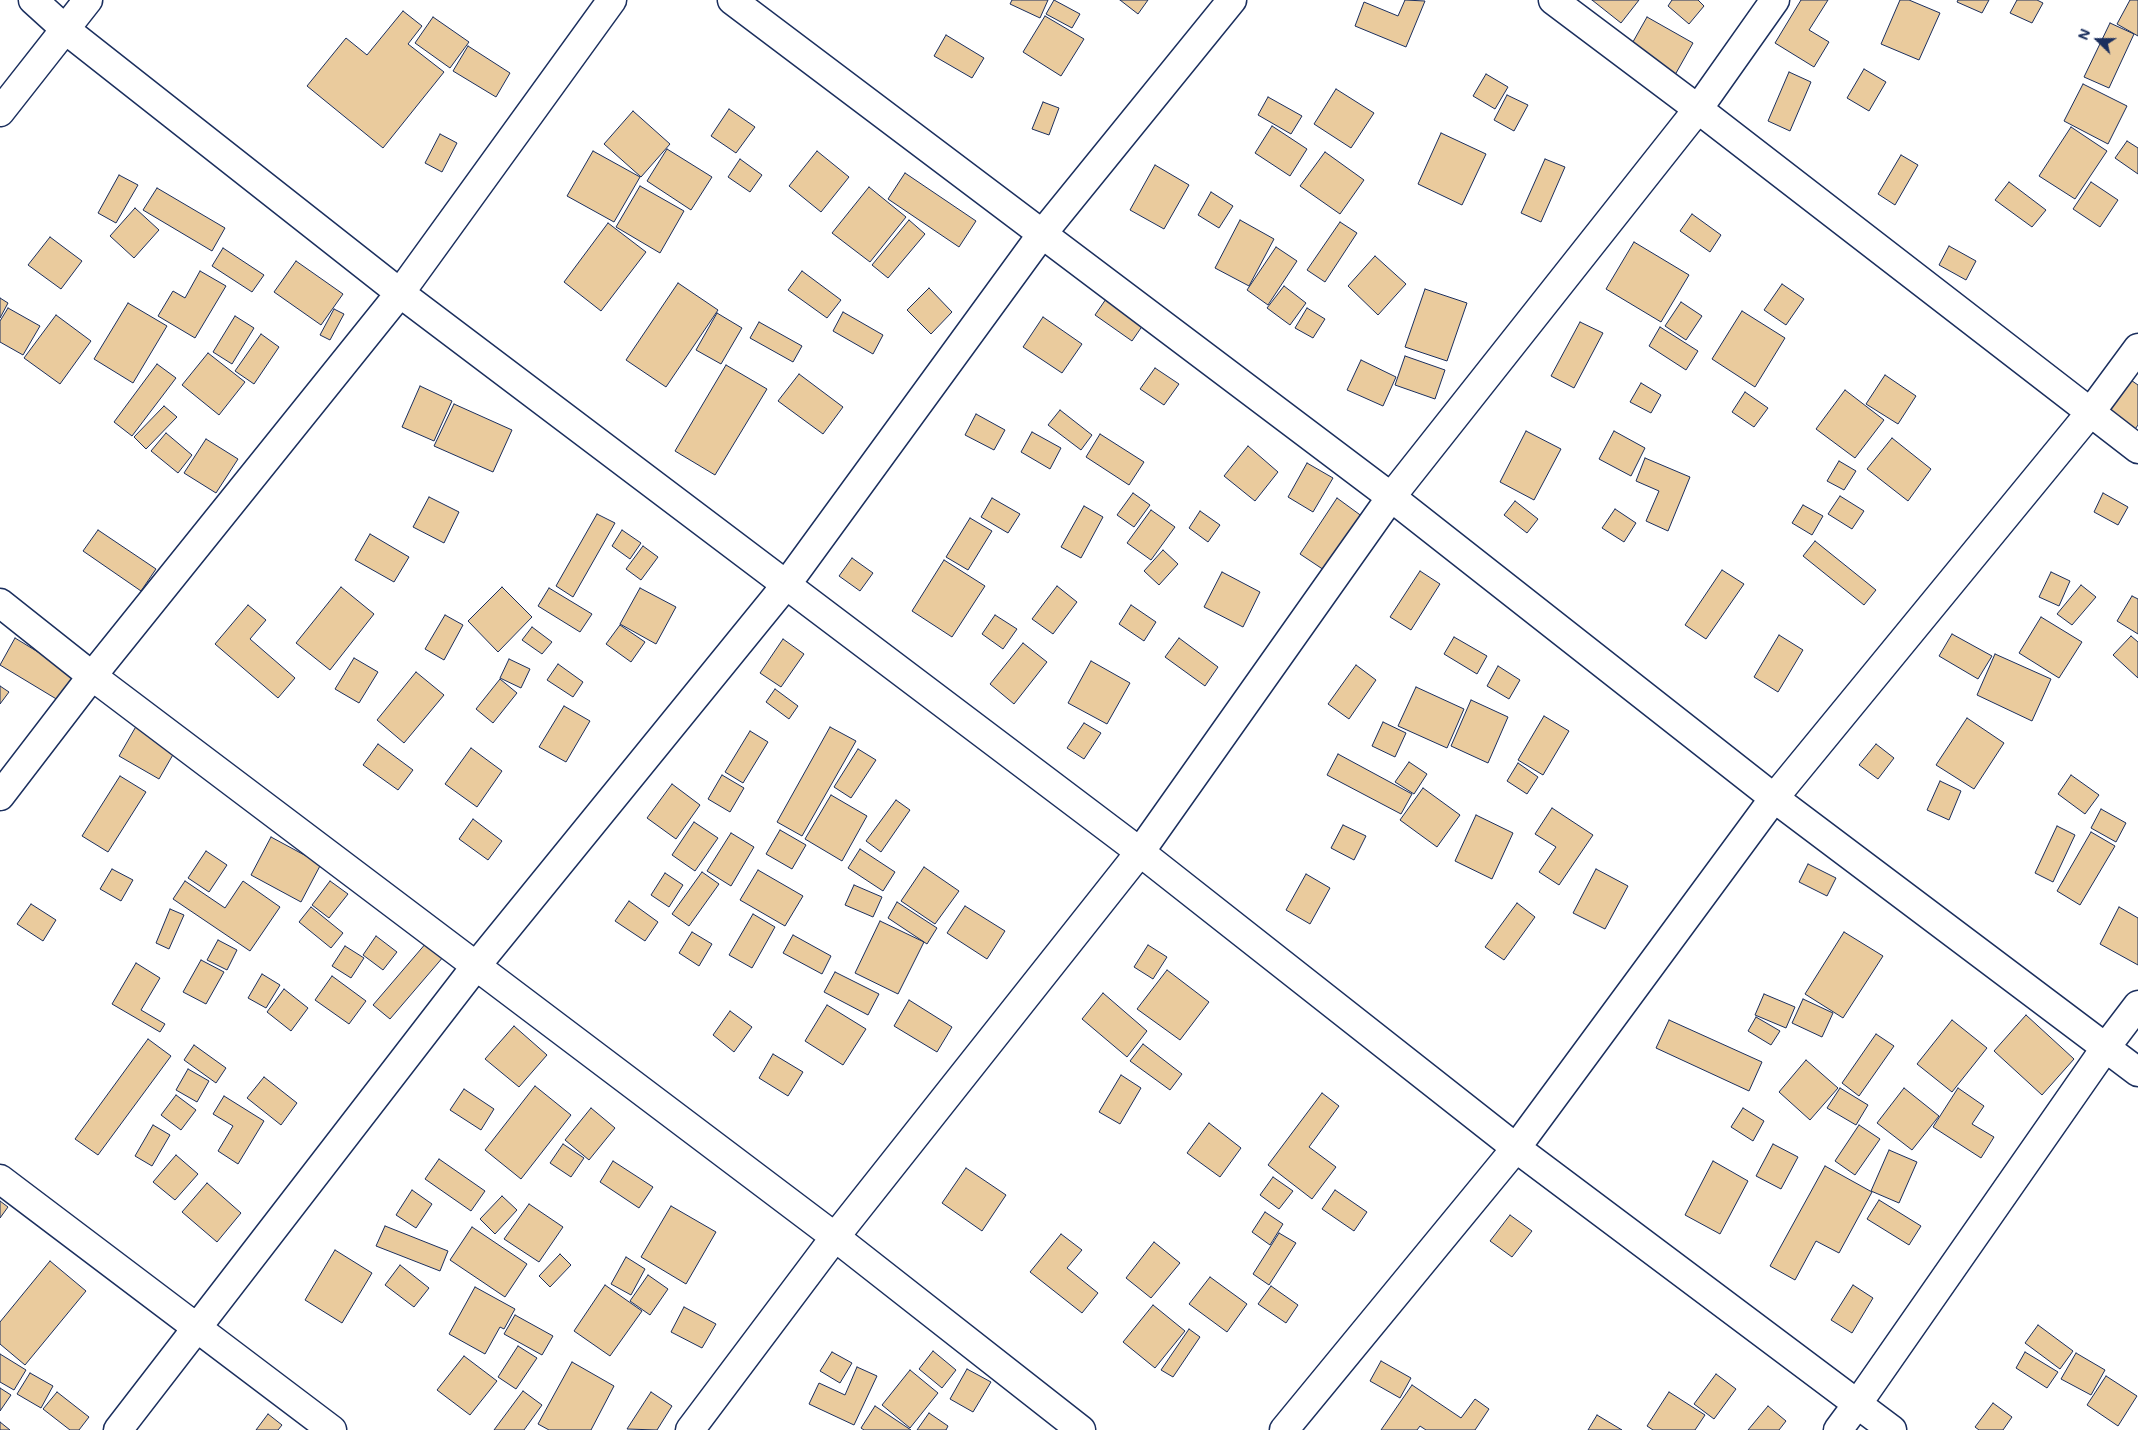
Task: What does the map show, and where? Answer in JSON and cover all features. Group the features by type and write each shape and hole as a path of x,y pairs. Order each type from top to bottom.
{"street":[{"path":"33,0 66,30 400,294 1140,852 1516,1148 1892,1430"},
{"path":"0,112 88,0"},
{"path":"0,796 92,676 400,294 612,0"},
{"path":"732,0 1391,497 1774,798 2138,1072"},
{"path":"118,1430 476,966 786,585 1042,234 1232,0"},
{"path":"1553,0 1698,109 2138,449"},
{"path":"690,1430 835,1237 1140,852 1391,497 1698,109 1775,0"},
{"path":"1284,1430 1516,1148 1774,798 2090,413 2138,348"},
{"path":"0,603 92,676 835,1237 1081,1430"},
{"path":"1838,1430 2106,1047 2138,1006"},
{"path":"0,1179 332,1430"}],"building":[{"path":"1012,0 1048,0 1040,18 1010,4"},
{"path":"1054,0 1080,14 1072,28 1046,14"},
{"path":"1120,0 1148,0 1138,14"},
{"path":"1405,0 1425,1 1406,47 1355,26 1364,2 1398,16"},
{"path":"1592,0 1639,0 1621,23"},
{"path":"1672,0 1698,0 1704,6 1689,24 1668,6"},
{"path":"1801,0 1828,0 1809,30 1829,42 1814,67 1775,43"},
{"path":"1900,0 1909,0 1940,13 1919,60 1881,44"},
{"path":"1958,0 1989,0 1982,13 1957,2"},
{"path":"2017,0 2037,0 2043,3 2032,23 2010,13"},
{"path":"2130,0 2138,0 2138,36 2117,24"},
{"path":"403,11 422,26 408,44 444,72 383,148 307,86 346,38 367,55"},
{"path":"1045,16 1084,39 1061,76 1023,52"},
{"path":"433,17 469,42 450,68 415,43"},
{"path":"1647,17 1693,43 1671,82 1625,56"},
{"path":"2110,23 2134,34 2109,88 2084,77"},
{"path":"946,35 984,58 972,78 934,56"},
{"path":"468,46 510,73 496,97 453,71"},
{"path":"1864,69 1886,82 1869,111 1847,98"},
{"path":"1789,72 1811,82 1790,131 1768,121"},
{"path":"1486,74 1508,87 1495,109 1473,96"},
{"path":"2083,84 2127,106 2108,144 2064,121"},
{"path":"1336,89 1374,113 1351,148 1314,124"},
{"path":"1507,95 1528,105 1514,131 1494,120"},
{"path":"1268,97 1302,116 1291,134 1258,115"},
{"path":"1043,102 1059,108 1049,135 1032,129"},
{"path":"729,109 755,127 736,153 711,136"},
{"path":"633,111 670,144 641,177 604,144"},
{"path":"1272,126 1307,149 1290,176 1255,153"},
{"path":"2071,127 2107,151 2075,199 2039,176"},
{"path":"1441,133 1486,154 1462,205 1418,184"},
{"path":"440,134 457,143 442,172 425,163"},
{"path":"2127,141 2138,148 2138,174 2115,158"},
{"path":"667,149 712,177 691,210 647,181"},
{"path":"593,151 640,177 614,222 567,196"},
{"path":"817,151 849,177 821,212 789,186"},
{"path":"1325,152 1364,180 1340,214 1300,186"},
{"path":"1901,155 1918,165 1895,205 1878,194"},
{"path":"740,159 762,175 750,192 728,177"},
{"path":"1545,159 1565,167 1541,222 1521,213"},
{"path":"1155,165 1189,185 1164,229 1130,210"},
{"path":"905,173 976,221 959,247 888,199"},
{"path":"119,175 138,185 116,223 98,213"},
{"path":"2009,182 2046,210 2032,227 1995,200"},
{"path":"2091,182 2118,200 2100,227 2073,209"},
{"path":"640,186 684,211 660,253 616,227"},
{"path":"869,187 906,217 870,262 832,233"},
{"path":"157,188 225,228 212,251 143,210"},
{"path":"1211,192 1233,206 1219,228 1198,215"},
{"path":"135,208 159,230 134,258 110,236"},
{"path":"1692,214 1721,235 1710,252 1680,231"},
{"path":"909,220 925,234 888,278 872,265"},
{"path":"1240,220 1274,239 1249,286 1215,268"},
{"path":"1340,222 1357,233 1325,282 1307,270"},
{"path":"608,223 646,252 601,311 564,282"},
{"path":"50,237 82,261 61,289 28,265"},
{"path":"1634,242 1689,275 1661,322 1606,289"},
{"path":"1949,246 1976,261 1966,280 1939,265"},
{"path":"1276,247 1297,261 1268,305 1247,290"},
{"path":"223,248 264,275 252,292 212,266"},
{"path":"1375,256 1406,284 1378,315 1348,286"},
{"path":"296,261 343,294 321,325 274,292"},
{"path":"200,271 226,286 195,338 158,316 173,291 185,298"},
{"path":"802,271 841,300 827,318 788,290"},
{"path":"678,283 718,310 666,387 626,360"},
{"path":"1782,284 1804,299 1786,325 1764,310"},
{"path":"1284,286 1306,303 1290,325 1267,308"},
{"path":"929,288 952,312 931,334 907,310"},
{"path":"1425,289 1467,303 1447,361 1405,347"},
{"path":"0,298 8,303 0,318"},
{"path":"1106,299 1143,325 1132,341 1095,315"},
{"path":"1681,302 1702,316 1686,340 1665,326"},
{"path":"128,303 167,326 133,383 94,359"},
{"path":"8,308 40,326 23,355 0,342 0,321"},
{"path":"1307,308 1325,319 1313,338 1295,328"},
{"path":"334,309 344,314 330,340 320,335"},
{"path":"1742,311 1785,338 1755,387 1712,359"},
{"path":"843,312 883,335 873,354 833,331"},
{"path":"717,313 742,328 721,364 696,350"},
{"path":"56,315 91,341 60,384 24,358"},
{"path":"235,316 254,328 232,364 213,352"},
{"path":"1043,317 1082,344 1062,373 1023,347"},
{"path":"759,322 802,346 793,362 750,338"},
{"path":"1580,322 1603,333 1574,388 1551,376"},
{"path":"1660,327 1698,351 1686,370 1649,346"},
{"path":"261,334 279,347 254,384 235,371"},
{"path":"208,353 245,382 219,415 182,385"},
{"path":"1405,356 1445,370 1435,399 1395,385"},
{"path":"1361,360 1396,377 1383,406 1347,390"},
{"path":"157,364 176,378 132,436 114,422"},
{"path":"726,365 767,389 715,475 675,451"},
{"path":"1155,368 1179,384 1164,405 1140,389"},
{"path":"799,374 843,407 823,434 778,401"},
{"path":"1885,375 1916,396 1898,424 1866,404"},
{"path":"2125,376 2138,385 2138,425 2133,432 2102,412"},
{"path":"1641,383 1661,395 1651,413 1630,402"},
{"path":"420,386 452,401 434,441 402,427"},
{"path":"1845,390 1884,420 1855,458 1816,429"},
{"path":"1745,392 1768,408 1754,427 1732,412"},
{"path":"454,404 512,430 493,472 434,446"},
{"path":"164,406 177,417 146,449 134,437"},
{"path":"1060,410 1092,435 1081,450 1048,425"},
{"path":"976,414 1005,430 994,450 965,435"},
{"path":"1526,431 1561,449 1534,500 1500,482"},
{"path":"1614,431 1645,448 1631,476 1599,459"},
{"path":"1032,432 1061,448 1050,469 1021,452"},
{"path":"166,433 192,455 178,473 151,451"},
{"path":"1100,434 1144,462 1129,485 1086,457"},
{"path":"1892,438 1931,469 1908,501 1867,469"},
{"path":"206,439 238,459 216,493 184,473"},
{"path":"1248,446 1278,472 1255,501 1224,476"},
{"path":"1645,458 1690,477 1668,531 1646,521 1659,491 1636,481"},
{"path":"1839,461 1856,471 1844,490 1827,481"},
{"path":"1307,463 1333,478 1313,512 1288,497"},
{"path":"1133,493 1150,505 1134,527 1117,515"},
{"path":"2103,493 2128,507 2118,525 2094,512"},
{"path":"1840,496 1864,511 1852,529 1828,514"},
{"path":"429,497 459,512 444,543 413,527"},
{"path":"992,498 1020,514 1008,533 981,517"},
{"path":"1337,498 1363,517 1327,572 1300,554"},
{"path":"1515,501 1538,519 1527,533 1504,515"},
{"path":"1803,505 1823,516 1812,535 1792,523"},
{"path":"1084,506 1103,517 1081,558 1061,547"},
{"path":"1615,509 1636,523 1624,542 1602,528"},
{"path":"1151,510 1175,527 1151,560 1127,543"},
{"path":"1200,511 1220,525 1208,542 1189,528"},
{"path":"597,514 615,523 573,597 556,586"},
{"path":"970,518 992,531 968,570 946,557"},
{"path":"98,530 156,569 141,591 83,551"},
{"path":"622,530 641,543 630,559 612,546"},
{"path":"370,534 409,557 394,582 355,560"},
{"path":"1815,541 1876,590 1864,605 1803,556"},
{"path":"643,546 658,557 641,580 626,569"},
{"path":"1163,550 1178,564 1159,585 1144,571"},
{"path":"852,558 873,573 860,591 839,576"},
{"path":"944,560 985,586 952,637 912,611"},
{"path":"1722,570 1744,584 1706,639 1685,625"},
{"path":"1420,571 1440,584 1411,630 1390,617"},
{"path":"1222,572 1260,592 1243,627 1204,607"},
{"path":"2051,572 2070,581 2059,606 2039,597"},
{"path":"2081,585 2096,597 2072,625 2057,614"},
{"path":"1057,586 1077,602 1053,634 1032,619"},
{"path":"341,587 374,614 330,670 296,643"},
{"path":"502,587 532,617 498,652 468,621"},
{"path":"549,588 592,614 580,632 538,606"},
{"path":"640,588 676,607 656,644 620,624"},
{"path":"2132,596 2138,599 2138,634 2117,621"},
{"path":"248,605 266,620 250,639 295,678 278,698 215,644"},
{"path":"1131,605 1156,622 1144,641 1119,624"},
{"path":"445,615 463,625 444,660 425,649"},
{"path":"995,615 1017,629 1003,649 982,634"},
{"path":"2041,617 2082,642 2059,678 2019,653"},
{"path":"620,625 645,642 631,662 606,644"},
{"path":"532,627 552,642 542,654 522,640"},
{"path":"1952,634 1992,656 1978,679 1939,656"},
{"path":"1779,635 1803,650 1778,692 1754,677"},
{"path":"2131,636 2138,642 2138,678 2113,655"},
{"path":"1454,637 1487,656 1477,674 1444,654"},
{"path":"15,638 79,677 63,703 0,665"},
{"path":"1179,638 1218,667 1205,686 1165,657"},
{"path":"783,639 804,654 781,687 760,673"},
{"path":"1023,643 1047,662 1014,704 990,684"},
{"path":"1995,654 2051,679 2032,721 1977,695"},
{"path":"354,658 378,672 359,703 335,689"},
{"path":"509,659 530,669 521,688 500,678"},
{"path":"1091,661 1130,683 1107,724 1068,703"},
{"path":"558,664 583,682 573,697 547,680"},
{"path":"1356,665 1376,680 1349,719 1328,704"},
{"path":"1498,666 1520,680 1509,699 1487,686"},
{"path":"416,672 444,695 404,743 377,720"},
{"path":"500,679 517,693 493,723 476,709"},
{"path":"0,686 9,692 0,704"},
{"path":"1416,687 1464,709 1447,748 1398,726"},
{"path":"775,689 798,706 789,719 766,702"},
{"path":"1471,700 1508,717 1488,763 1451,746"},
{"path":"564,706 590,721 566,762 539,747"},
{"path":"142,716 182,739 159,779 119,756"},
{"path":"1544,716 1569,731 1543,775 1518,760"},
{"path":"1967,718 2004,743 1974,789 1936,765"},
{"path":"1383,722 1406,733 1395,757 1372,746"},
{"path":"1084,723 1101,733 1084,759 1067,748"},
{"path":"830,727 856,741 802,836 777,822"},
{"path":"750,731 768,742 743,783 725,772"},
{"path":"378,744 413,770 398,790 363,765"},
{"path":"1876,744 1894,758 1878,779 1859,765"},
{"path":"471,748 502,771 477,807 445,784"},
{"path":"858,749 876,760 851,798 834,787"},
{"path":"1338,754 1412,794 1401,814 1327,775"},
{"path":"1409,762 1427,774 1414,794 1395,782"},
{"path":"1518,763 1538,777 1527,794 1507,781"},
{"path":"722,775 744,788 730,812 708,799"},
{"path":"2071,775 2099,795 2085,814 2058,794"},
{"path":"120,776 146,792 108,852 82,836"},
{"path":"1940,781 1961,791 1949,820 1927,810"},
{"path":"672,784 700,805 676,839 647,818"},
{"path":"1423,788 1460,815 1437,847 1400,820"},
{"path":"831,795 867,816 842,861 805,839"},
{"path":"896,800 910,810 881,852 866,841"},
{"path":"1552,808 1593,835 1559,885 1539,872 1556,847 1535,834"},
{"path":"2101,809 2126,823 2116,842 2091,828"},
{"path":"1476,815 1513,833 1492,879 1455,861"},
{"path":"473,819 502,841 488,860 459,839"},
{"path":"694,822 718,838 695,871 672,855"},
{"path":"1343,825 1366,836 1354,860 1331,848"},
{"path":"2057,826 2075,835 2053,882 2035,873"},
{"path":"780,830 806,845 792,869 766,854"},
{"path":"2091,832 2115,846 2080,905 2057,891"},
{"path":"731,833 754,847 731,886 707,871"},
{"path":"271,837 321,864 301,902 251,875"},
{"path":"860,849 895,872 883,891 848,868"},
{"path":"206,851 227,865 209,892 188,878"},
{"path":"1808,864 1836,878 1827,896 1799,882"},
{"path":"924,867 959,891 935,924 901,901"},
{"path":"112,869 133,880 121,901 100,889"},
{"path":"1596,869 1628,886 1605,929 1573,913"},
{"path":"758,870 803,896 785,926 740,900"},
{"path":"702,872 719,884 689,926 672,914"},
{"path":"665,873 683,885 669,907 651,895"},
{"path":"1306,874 1330,888 1310,924 1286,910"},
{"path":"185,881 225,908 243,881 280,907 250,951 173,899"},
{"path":"330,881 348,894 329,918 312,905"},
{"path":"854,885 882,897 873,917 845,905"},
{"path":"629,901 658,922 645,941 615,921"},
{"path":"897,902 937,928 927,944 888,918"},
{"path":"1517,903 1535,917 1504,960 1485,947"},
{"path":"31,904 56,920 43,941 17,924"},
{"path":"965,906 1005,931 987,959 947,933"},
{"path":"311,907 343,933 331,948 299,922"},
{"path":"2119,907 2138,918 2138,965 2100,944"},
{"path":"170,909 184,915 169,949 156,943"},
{"path":"753,914 775,927 752,968 729,955"},
{"path":"880,921 924,942 898,994 855,973"},
{"path":"692,932 712,944 699,966 679,953"},
{"path":"1844,932 1883,956 1843,1018 1805,994"},
{"path":"433,935 450,949 390,1019 373,1005"},
{"path":"793,935 831,956 822,974 783,953"},
{"path":"376,936 397,952 383,970 363,955"},
{"path":"218,940 237,950 227,970 207,960"},
{"path":"1148,945 1167,957 1153,979 1134,967"},
{"path":"345,946 364,958 351,978 332,966"},
{"path":"201,960 224,972 206,1004 183,992"},
{"path":"136,963 160,978 141,1010 165,1024 160,1032 112,1004"},
{"path":"1167,970 1209,1002 1180,1040 1137,1009"},
{"path":"835,972 879,994 868,1015 824,992"},
{"path":"262,974 280,985 266,1008 248,998"},
{"path":"332,976 366,1001 349,1024 315,1000"},
{"path":"284,989 308,1008 291,1031 267,1012"},
{"path":"1103,993 1147,1031 1127,1057 1082,1019"},
{"path":"1764,994 1795,1007 1786,1028 1755,1015"},
{"path":"1803,999 1833,1013 1822,1037 1792,1023"},
{"path":"909,1000 952,1027 937,1052 894,1026"},
{"path":"827,1005 866,1029 843,1065 805,1041"},
{"path":"730,1011 752,1027 734,1052 713,1035"},
{"path":"2026,1015 2074,1059 2042,1095 1994,1051"},
{"path":"1756,1017 1780,1031 1771,1045 1748,1031"},
{"path":"1669,1020 1762,1062 1749,1091 1656,1048"},
{"path":"1952,1020 1987,1048 1952,1092 1917,1064"},
{"path":"514,1026 547,1055 519,1087 485,1059"},
{"path":"1876,1034 1894,1046 1859,1096 1842,1083"},
{"path":"148,1039 171,1056 98,1155 75,1139"},
{"path":"1143,1044 1182,1074 1170,1090 1130,1061"},
{"path":"194,1045 226,1068 216,1083 184,1060"},
{"path":"773,1054 803,1072 788,1096 759,1078"},
{"path":"1806,1060 1838,1088 1810,1120 1779,1092"},
{"path":"188,1069 209,1081 197,1102 176,1090"},
{"path":"1121,1075 1141,1088 1120,1124 1099,1112"},
{"path":"264,1077 297,1103 281,1125 247,1098"},
{"path":"535,1086 571,1115 521,1179 485,1150"},
{"path":"1840,1088 1868,1105 1856,1125 1827,1108"},
{"path":"1904,1088 1939,1116 1912,1150 1877,1123"},
{"path":"1958,1088 1984,1106 1972,1124 1994,1137 1981,1158 1933,1127"},
{"path":"464,1089 494,1109 481,1130 450,1110"},
{"path":"1322,1093 1339,1106 1309,1147 1336,1167 1312,1199 1268,1165"},
{"path":"176,1095 196,1110 181,1130 161,1115"},
{"path":"224,1096 264,1121 238,1164 218,1151 233,1126 213,1114"},
{"path":"591,1108 615,1128 589,1160 565,1140"},
{"path":"1743,1108 1764,1121 1753,1141 1731,1127"},
{"path":"1209,1123 1241,1148 1220,1177 1187,1153"},
{"path":"153,1125 170,1135 152,1166 135,1156"},
{"path":"1859,1125 1880,1139 1855,1175 1835,1161"},
{"path":"563,1144 584,1158 571,1177 550,1163"},
{"path":"1773,1144 1798,1157 1781,1189 1756,1176"},
{"path":"1889,1150 1917,1162 1899,1203 1871,1191"},
{"path":"176,1155 198,1174 175,1200 153,1182"},
{"path":"439,1159 485,1191 471,1211 425,1179"},
{"path":"613,1161 653,1187 639,1208 600,1182"},
{"path":"1713,1161 1748,1181 1720,1234 1685,1215"},
{"path":"1825,1166 1872,1192 1839,1253 1816,1241 1795,1280 1770,1266"},
{"path":"966,1168 1006,1195 982,1231 942,1203"},
{"path":"1273,1177 1293,1191 1279,1209 1260,1195"},
{"path":"207,1183 241,1213 217,1242 182,1212"},
{"path":"412,1190 432,1204 416,1228 396,1215"},
{"path":"1335,1190 1367,1212 1354,1231 1322,1209"},
{"path":"502,1196 517,1210 495,1234 480,1219"},
{"path":"1879,1200 1921,1226 1909,1245 1867,1219"},
{"path":"0,1201 8,1207 0,1218"},
{"path":"529,1204 563,1227 539,1262 504,1239"},
{"path":"671,1206 716,1232 686,1284 641,1257"},
{"path":"1265,1212 1283,1224 1270,1245 1252,1232"},
{"path":"1510,1215 1532,1231 1512,1257 1490,1241"},
{"path":"385,1226 448,1251 440,1271 376,1246"},
{"path":"472,1227 527,1264 505,1297 450,1260"},
{"path":"1279,1233 1296,1243 1269,1285 1253,1274"},
{"path":"1061,1234 1082,1250 1067,1268 1098,1293 1082,1313 1030,1272"},
{"path":"1154,1242 1180,1263 1151,1298 1126,1278"},
{"path":"335,1250 372,1273 342,1323 305,1300"},
{"path":"560,1254 571,1265 550,1287 539,1276"},
{"path":"626,1257 645,1269 631,1295 611,1284"},
{"path":"50,1261 86,1291 25,1365 0,1344 0,1322"},
{"path":"400,1265 429,1288 414,1307 385,1285"},
{"path":"648,1275 668,1289 650,1315 630,1301"},
{"path":"1210,1277 1247,1304 1227,1332 1189,1304"},
{"path":"605,1285 642,1311 610,1356 574,1331"},
{"path":"1853,1285 1873,1298 1852,1333 1831,1320"},
{"path":"1271,1286 1298,1305 1286,1323 1258,1304"},
{"path":"475,1287 515,1309 504,1329 500,1327 485,1354 449,1334"},
{"path":"1153,1305 1185,1331 1155,1368 1123,1342"},
{"path":"684,1307 716,1324 702,1348 671,1332"},
{"path":"515,1315 553,1336 542,1355 504,1334"},
{"path":"2038,1325 2073,1351 2060,1369 2025,1343"},
{"path":"1189,1329 1200,1337 1173,1377 1161,1370"},
{"path":"518,1346 537,1358 516,1389 498,1377"},
{"path":"933,1351 956,1370 942,1388 919,1369"},
{"path":"832,1352 852,1363 840,1383 820,1371"},
{"path":"2025,1352 2058,1372 2047,1388 2016,1368"},
{"path":"2076,1353 2105,1370 2091,1395 2061,1379"},
{"path":"0,1354 26,1370 14,1390 0,1382"},
{"path":"464,1356 497,1381 470,1415 437,1390"},
{"path":"1381,1361 1411,1378 1400,1398 1370,1381"},
{"path":"572,1362 614,1386 591,1430 549,1430 538,1424"},
{"path":"857,1367 877,1376 854,1425 809,1404 819,1383 845,1395"},
{"path":"967,1369 991,1382 973,1412 950,1399"},
{"path":"910,1370 938,1393 910,1428 882,1405"},
{"path":"30,1373 53,1386 41,1408 17,1394"},
{"path":"1716,1374 1736,1389 1714,1419 1694,1404"},
{"path":"2106,1376 2137,1396 2118,1426 2087,1405"},
{"path":"1412,1385 1461,1418 1475,1399 1489,1409 1475,1430 1426,1430 1420,1426 1417,1430 1381,1430"},
{"path":"0,1388 11,1395 0,1411"},
{"path":"523,1391 542,1405 524,1430 494,1430"},
{"path":"57,1392 89,1417 79,1430 70,1430 43,1409"},
{"path":"651,1392 672,1406 657,1430 627,1429"},
{"path":"1669,1392 1705,1415 1695,1430 1653,1430 1647,1426"},
{"path":"1993,1403 2012,1417 2003,1430 1979,1430 1975,1427"},
{"path":"875,1406 911,1430 864,1430 861,1428"},
{"path":"1768,1406 1786,1421 1779,1430 1748,1430"},
{"path":"929,1413 948,1426 946,1430 917,1430"},
{"path":"268,1414 282,1425 278,1430 256,1430"},
{"path":"1597,1415 1622,1430 1588,1430"},
{"path":"0,1422 10,1430 0,1430"}]}
